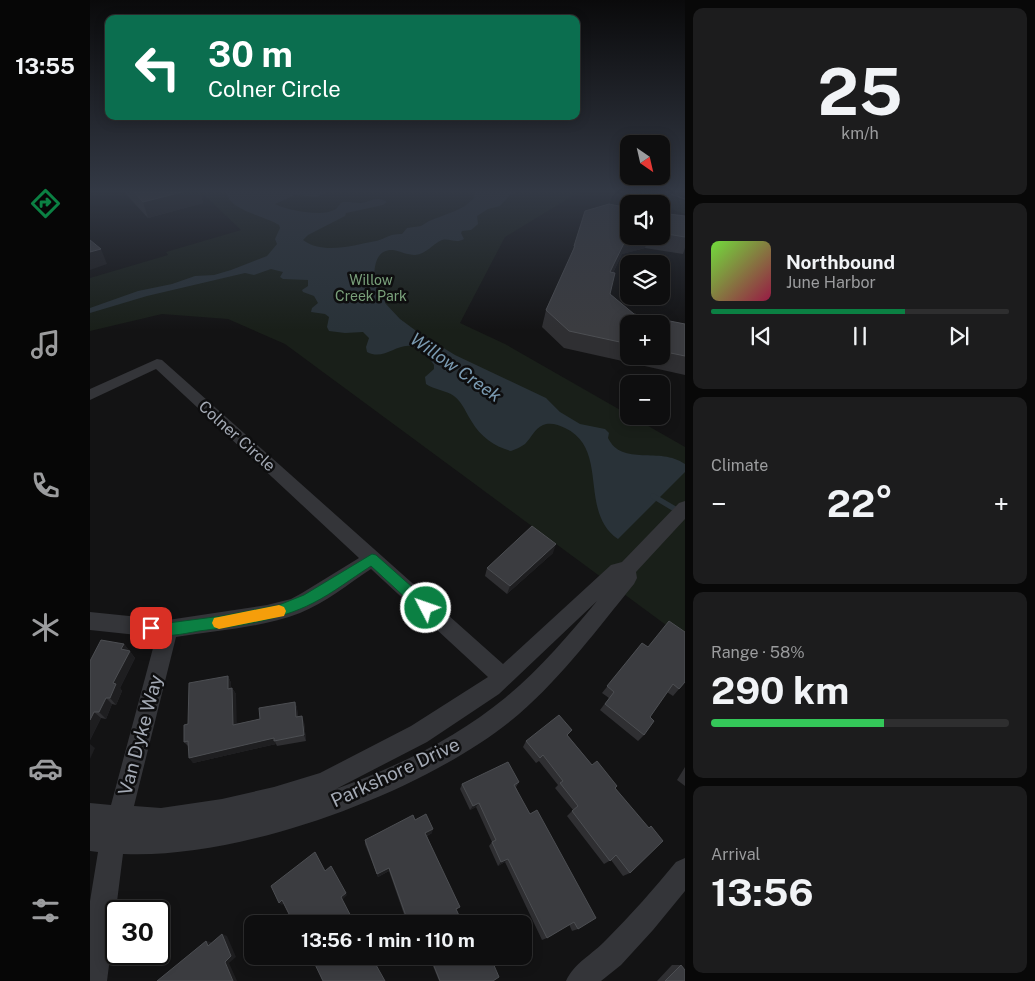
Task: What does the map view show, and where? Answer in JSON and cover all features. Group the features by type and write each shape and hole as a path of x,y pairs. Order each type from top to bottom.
{"street":[{"name":"Colner Circle","path":"90,395 157,363 503,677"},
{"name":"Parkshore Drive","path":"107,832 160,820 222,811 274,799 324,783 419,734 452,714 503,677 617,570 626,570 685,508"},
{"path":"90,622 168,629 222,622 280,611 309,599 372,559"},
{"name":"Parkshore Drive","path":"90,815 107,832 159,842 225,832 285,818 339,799 432,758 474,735 511,707 534,686 628,578 626,570"},
{"name":"Van Dyke Way","path":"107,832 168,629"},
{"path":"94,981 106,876 107,832"},
{"path":"580,981 637,928 685,871"}],"green space":[{"name":"Willow Creek Park","path":"214,238 505,238 460,323 505,344 620,410 620,425 647,425 685,447 685,639 285,344 228,319 162,314 90,331 90,278 168,255 166,252"}],"water":[{"path":"305,238 303,240 311,245 339,248 385,238 463,238 456,241 442,240 423,253 415,255 393,250 382,253 375,265 374,282 385,296 385,303 400,319 455,355 546,398 560,412 580,424 605,429 609,433 608,438 614,447 622,452 664,456 675,459 685,464 685,472 618,539 606,527 599,513 587,450 579,438 563,427 549,424 540,427 525,444 511,451 494,444 479,432 454,396 426,384 425,377 434,369 434,365 424,353 415,347 407,346 376,355 367,352 366,347 369,338 363,332 345,333 329,331 327,327 329,317 325,314 311,312 312,308 318,303 314,296 302,290 308,286 308,280 283,279 280,277 283,272 271,269 254,275 245,273 147,296 90,313 90,308 138,291 172,284 195,276 214,275 267,256 277,244 275,239"}],"building":[{"path":"577,238 620,238 620,245 623,245 610,272 615,273 610,294 620,302 620,305 639,315 620,315 620,342 569,331 546,310 575,246"},
{"path":"90,240 101,249 90,252"},
{"path":"670,321 685,324 685,356 670,353"},
{"path":"532,526 556,544 510,586 487,568"},
{"path":"669,621 685,632 685,682 679,689 673,684 650,717 654,721 644,735 605,704 614,692 607,686 642,643 648,647"},
{"path":"101,640 124,644 121,649 130,651 113,683 116,684 110,698 106,698 99,712 94,712 90,720 90,661"},
{"path":"228,676 228,689 232,688 233,725 260,719 259,708 295,702 296,717 302,716 304,735 274,741 274,738 189,758 188,741 184,742 184,725 188,724 189,683"},
{"path":"559,715 572,730 567,735 592,765 597,761 617,786 615,788 649,828 651,826 663,841 630,873 616,855 610,861 572,811 578,806 560,783 563,781 543,755 540,758 526,741"},
{"path":"508,762 519,782 514,785 530,814 537,810 596,918 578,929 574,922 547,938 508,859 501,862 492,842 496,840 479,803 473,806 462,784"},
{"path":"426,814 433,829 425,833 460,907 456,909 459,915 406,915 389,868 377,874 365,840 413,815 415,820"},
{"path":"315,852 325,871 331,866 346,893 341,897 350,915 290,915 282,900 279,903 271,886"},
{"path":"222,934 231,956 225,962 233,981 157,981 206,941 208,946"},
{"path":"315,965 376,965 385,981 323,981"},
{"path":"434,965 494,965 499,977 493,981 440,981"},
{"path":"681,965 685,970 685,981 665,981"}],"waterway":[{"name":"Willow Creek","path":"653,496 685,515"}],"slow traffic":[{"path":"219,623 279,611"}],"route":[{"path":"151,628 168,629 222,622 280,611 309,599 372,559 426,608"}]}
